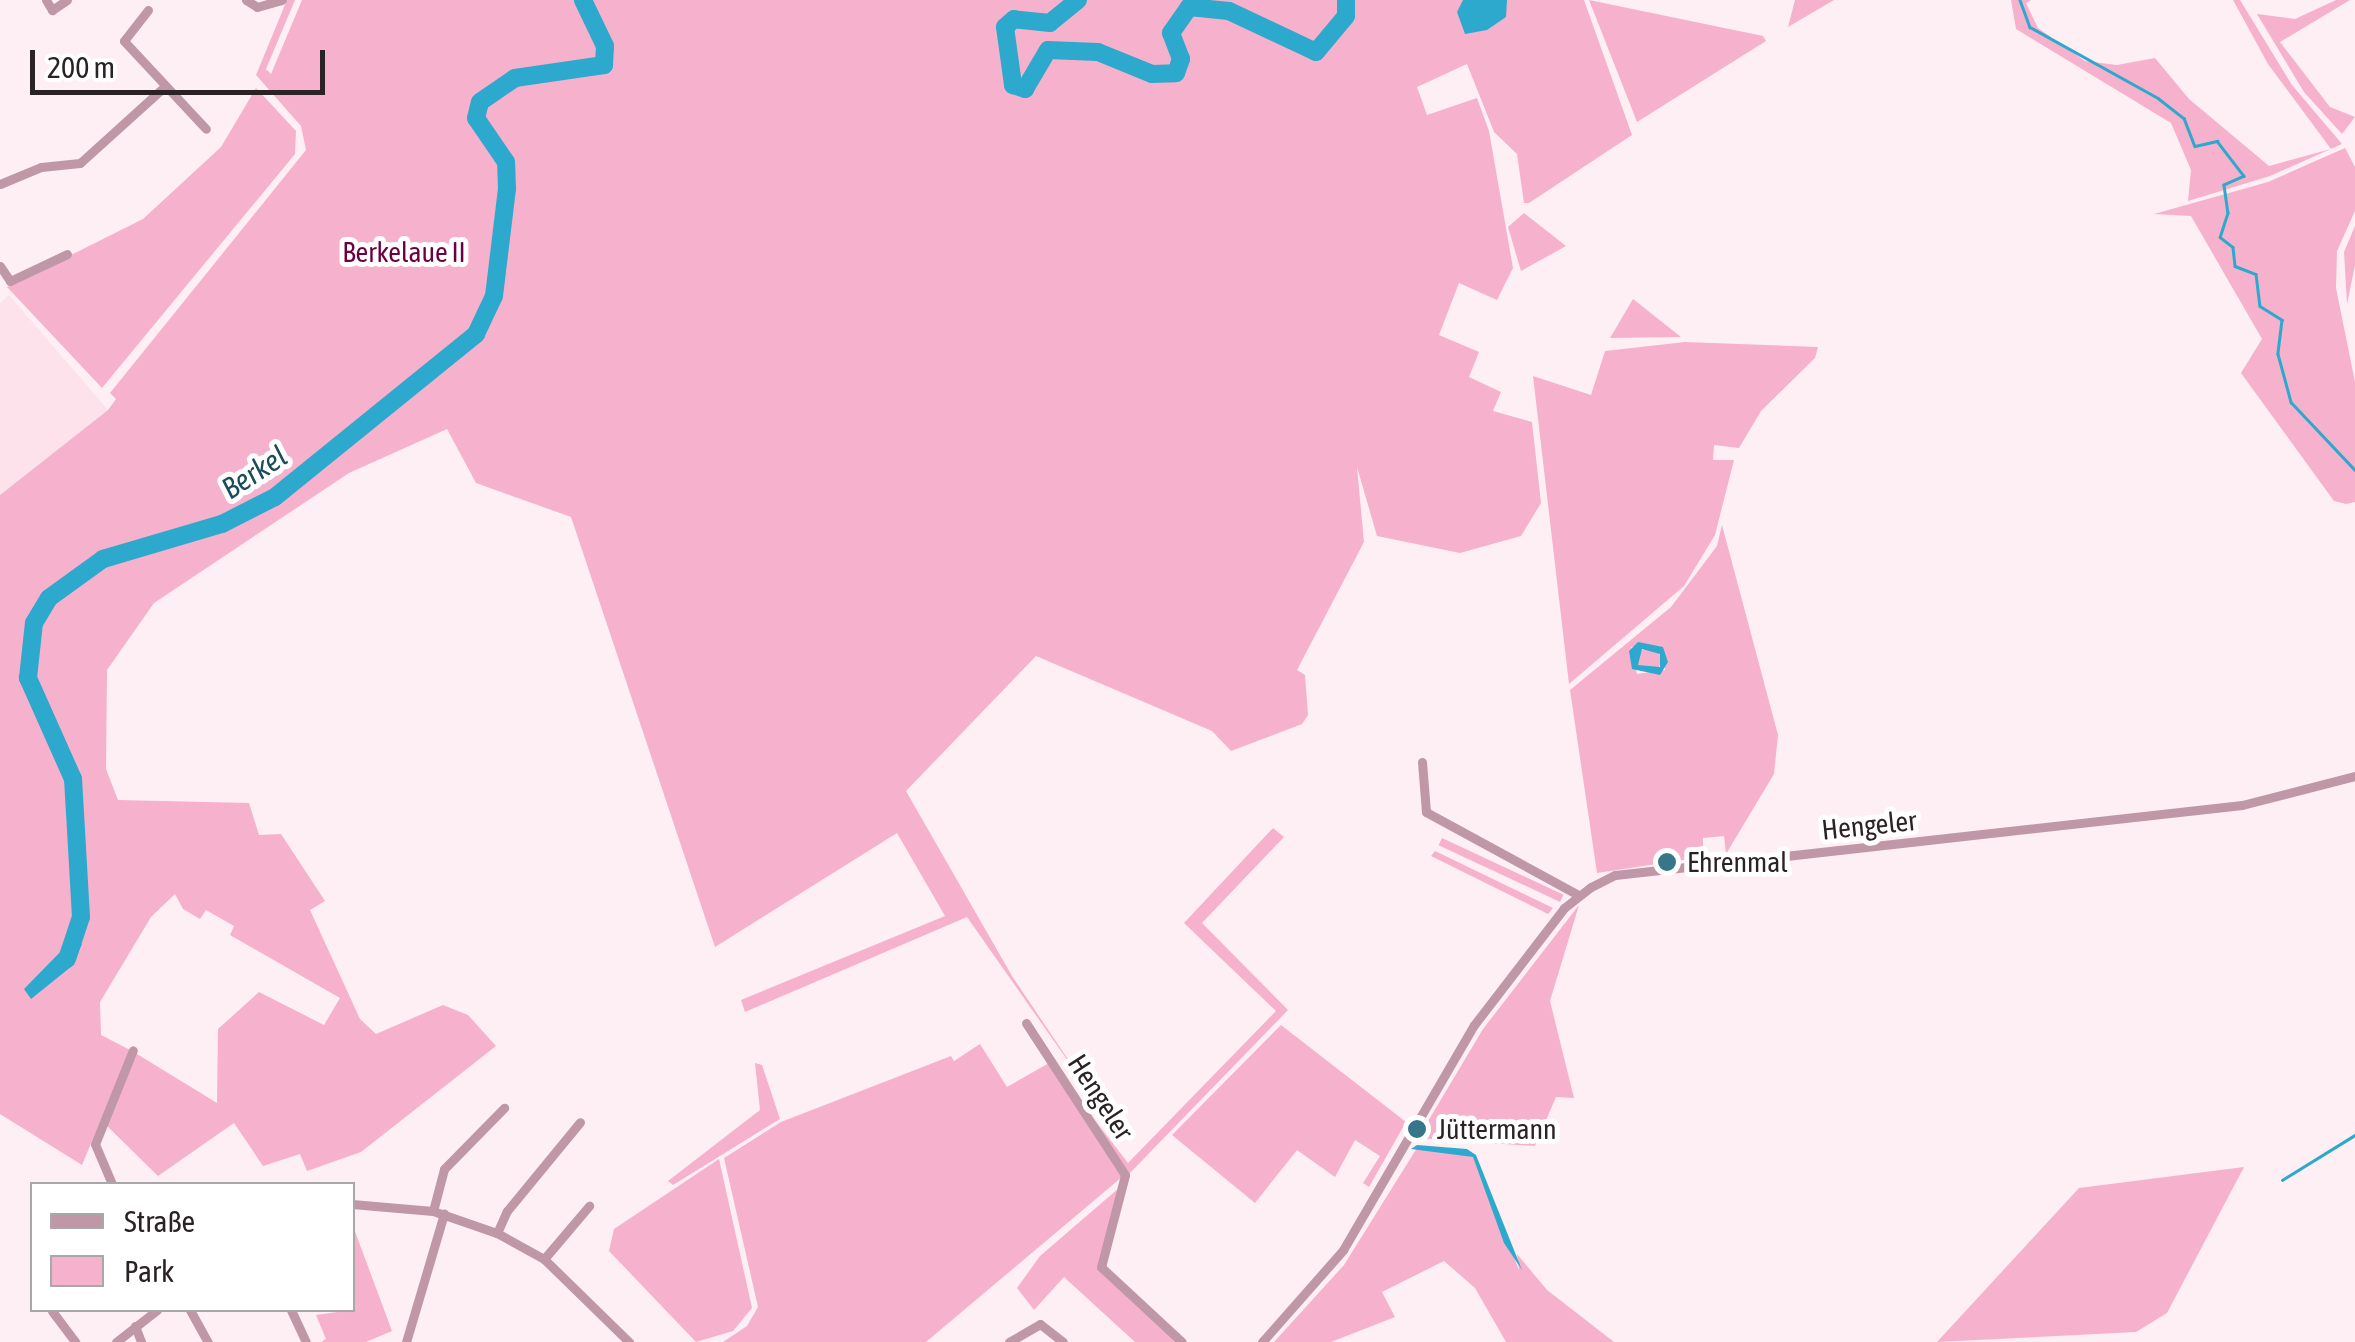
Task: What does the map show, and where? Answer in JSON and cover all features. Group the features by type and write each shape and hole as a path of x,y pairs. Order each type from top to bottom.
{"street":[{"path":"46,0 52,10 67,0"},
{"path":"246,0 257,7 282,0"},
{"path":"148,10 124,41 206,130"},
{"path":"0,184 40,168 80,163 164,88"},
{"path":"0,266 10,281 67,254"},
{"path":"1422,762 1426,812 1578,895"},
{"name":"Hengeler","path":"1262,1342 1343,1250 1474,1026 1578,895 1616,875 2242,805 2355,776"},
{"name":"Hengeler","path":"1026,1022 1125,1175 1101,1267 1182,1342"},
{"path":"111,1182 96,1157 96,1138 132,1050"},
{"path":"406,1342 438,1213 444,1170 504,1108"},
{"path":"497,1233 508,1211 580,1122"},
{"path":"355,1204 438,1213 497,1233 544,1259 628,1342"},
{"path":"544,1259 589,1206"},
{"path":"53,1312 75,1342"},
{"path":"116,1342 154,1312"},
{"path":"191,1312 208,1342"},
{"path":"292,1312 306,1342"},
{"path":"1010,1342 1040,1324 1062,1342"},
{"path":"135,1326 141,1342"}],"shaded area":[{"path":"9,295 108,410 0,495 0,303"}],"green space":[{"name":"Berkelaue II","path":"287,0 295,0 266,69 271,74 302,0 1584,0 1632,135 1529,203 1524,203 1517,154 1494,132 1467,64 1417,87 1427,115 1477,98 1489,131 1513,268 1497,300 1459,283 1439,335 1479,352 1469,377 1501,392 1493,411 1532,422 1541,503 1521,536 1460,553 1377,536 1357,467 1364,542 1297,670 1305,675 1308,715 1302,724 1231,751 1212,731 1036,656 906,791 1012,976 1094,1098 967,917 745,1012 741,1000 945,916 897,833 715,947 571,517 476,483 447,429 349,473 154,603 107,670 106,769 118,800 249,803 259,835 281,834 325,901 310,910 360,1019 376,1034 443,1005 468,1015 496,1046 361,1152 307,1171 300,1154 263,1166 234,1123 158,1176 104,1123 137,1054 217,1103 218,1029 259,992 324,1025 340,998 230,935 234,926 206,910 200,919 183,909 175,894 151,917 100,1002 101,1035 130,1050 82,1165 0,1114 0,495 108,410 116,399 110,393 306,150 301,126 256,75"},
{"path":"1589,0 1763,36 1766,41 1637,122"},
{"path":"1795,0 1834,0 1788,27"},
{"path":"2011,0 2031,0 2026,3 2038,28 2085,61 2117,65 2155,58 2189,99 2269,166 2330,149 2270,176 2188,201 2191,170 2171,123 2016,29"},
{"path":"2233,0 2240,0 2292,85 2342,144 2331,149 2268,64"},
{"path":"2336,0 2350,0 2280,42 2330,107 2355,117 2342,134 2304,92 2257,14 2295,19"},
{"path":"256,88 296,131 295,154 102,388 7,287 143,219 221,147"},
{"path":"2345,148 2355,167 2355,211 2337,251 2336,288 2355,382 2355,502 2346,504 2334,501 2241,373 2262,339 2191,216 2154,214 2268,182"},
{"path":"1524,213 1566,246 1521,271 1508,227"},
{"path":"2355,226 2355,265 2347,304 2344,252"},
{"path":"1633,299 1681,337 1610,338"},
{"path":"1685,342 1818,347 1815,358 1761,411 1739,448 1714,445 1713,460 1734,460 1715,535 1684,586 1569,684 1533,376 1591,395 1605,351"},
{"path":"1722,525 1778,735 1774,774 1726,854 1724,836 1703,838 1703,857 1597,873 1570,690 1671,607 1717,546","holes":["1631,647 1663,647 1665,670 1637,674"]},
{"path":"1649,648 1658,651 1658,669 1649,672 1640,669 1637,660 1640,651"},
{"path":"1273,828 1284,837 1202,923 1288,1010 1128,1175 1094,1119 1128,1163 1276,1011 1184,923"},
{"path":"1442,838 1563,895 1560,902 1439,845"},
{"path":"1435,851 1553,908 1548,914 1431,856"},
{"path":"1579,905 1550,1001 1574,1098 1556,1097 1535,1146 1418,1138 1483,1029"},
{"path":"1281,1025 1406,1122 1369,1187 1363,1183 1380,1156 1355,1140 1335,1177 1297,1150 1255,1203 1172,1135"},
{"path":"980,1044 1007,1087 1049,1063 1122,1177 926,1342 723,1342 747,1326 758,1307 724,1158 781,1122 951,1056 954,1061"},
{"path":"755,1063 762,1065 780,1119 673,1185 668,1181 760,1110"},
{"path":"1417,1148 1474,1157 1519,1270 1517,1254 1547,1290 1614,1342 1506,1342 1475,1288 1444,1261 1382,1292 1395,1317 1331,1342 1274,1342 1344,1265"},
{"path":"719,1159 752,1308 733,1331 696,1342 609,1251 614,1229"},
{"path":"2244,1167 2167,1313 2136,1332 1937,1342 2079,1188"},
{"path":"1119,1188 1098,1269 1177,1342 1135,1342 1064,1277 1034,1310 1017,1288 1040,1256"},
{"path":"355,1231 392,1331 366,1342 321,1342 326,1339 316,1315 355,1312"}],"water":[{"path":"1463,0 1507,0 1506,17 1487,30 1465,34 1457,12"},
{"path":"1638,642 1663,647 1668,662 1660,675 1632,669 1629,651","holes":["1642,649 1660,654 1660,667 1638,665"]},
{"path":"71,941 82,944 72,966 31,999 24,989"},
{"path":"1417,1145 1467,1149 1476,1155 1522,1270 1504,1243 1473,1157 1411,1149"}],"waterway":[{"name":"Berkel","path":"67,959 81,917 73,779 28,678 34,623 49,598 103,559 222,524 275,497 476,334 494,296 507,189 506,162 476,118 480,102 515,78 604,65 605,46 583,0"},
{"name":"Berkel","path":"1078,0 1050,23 1014,19 1005,27 1013,85 1025,89 1048,50 1098,52 1152,74 1176,73 1181,59 1171,33 1189,7 1229,11 1316,52 1346,16 1346,0"},
{"path":"2020,0 2030,27 2158,98 2184,118 2195,146 2217,141 2244,176 2224,185 2228,213 2220,237 2233,247 2235,266 2256,274 2260,306 2282,320 2278,354 2291,402 2355,470"},
{"path":"2282,1180 2355,1135"}],"place":[{"name":"Ehrenmal","path":"1667,862"},
{"name":"Jüttermann","path":"1417,1129"}]}
